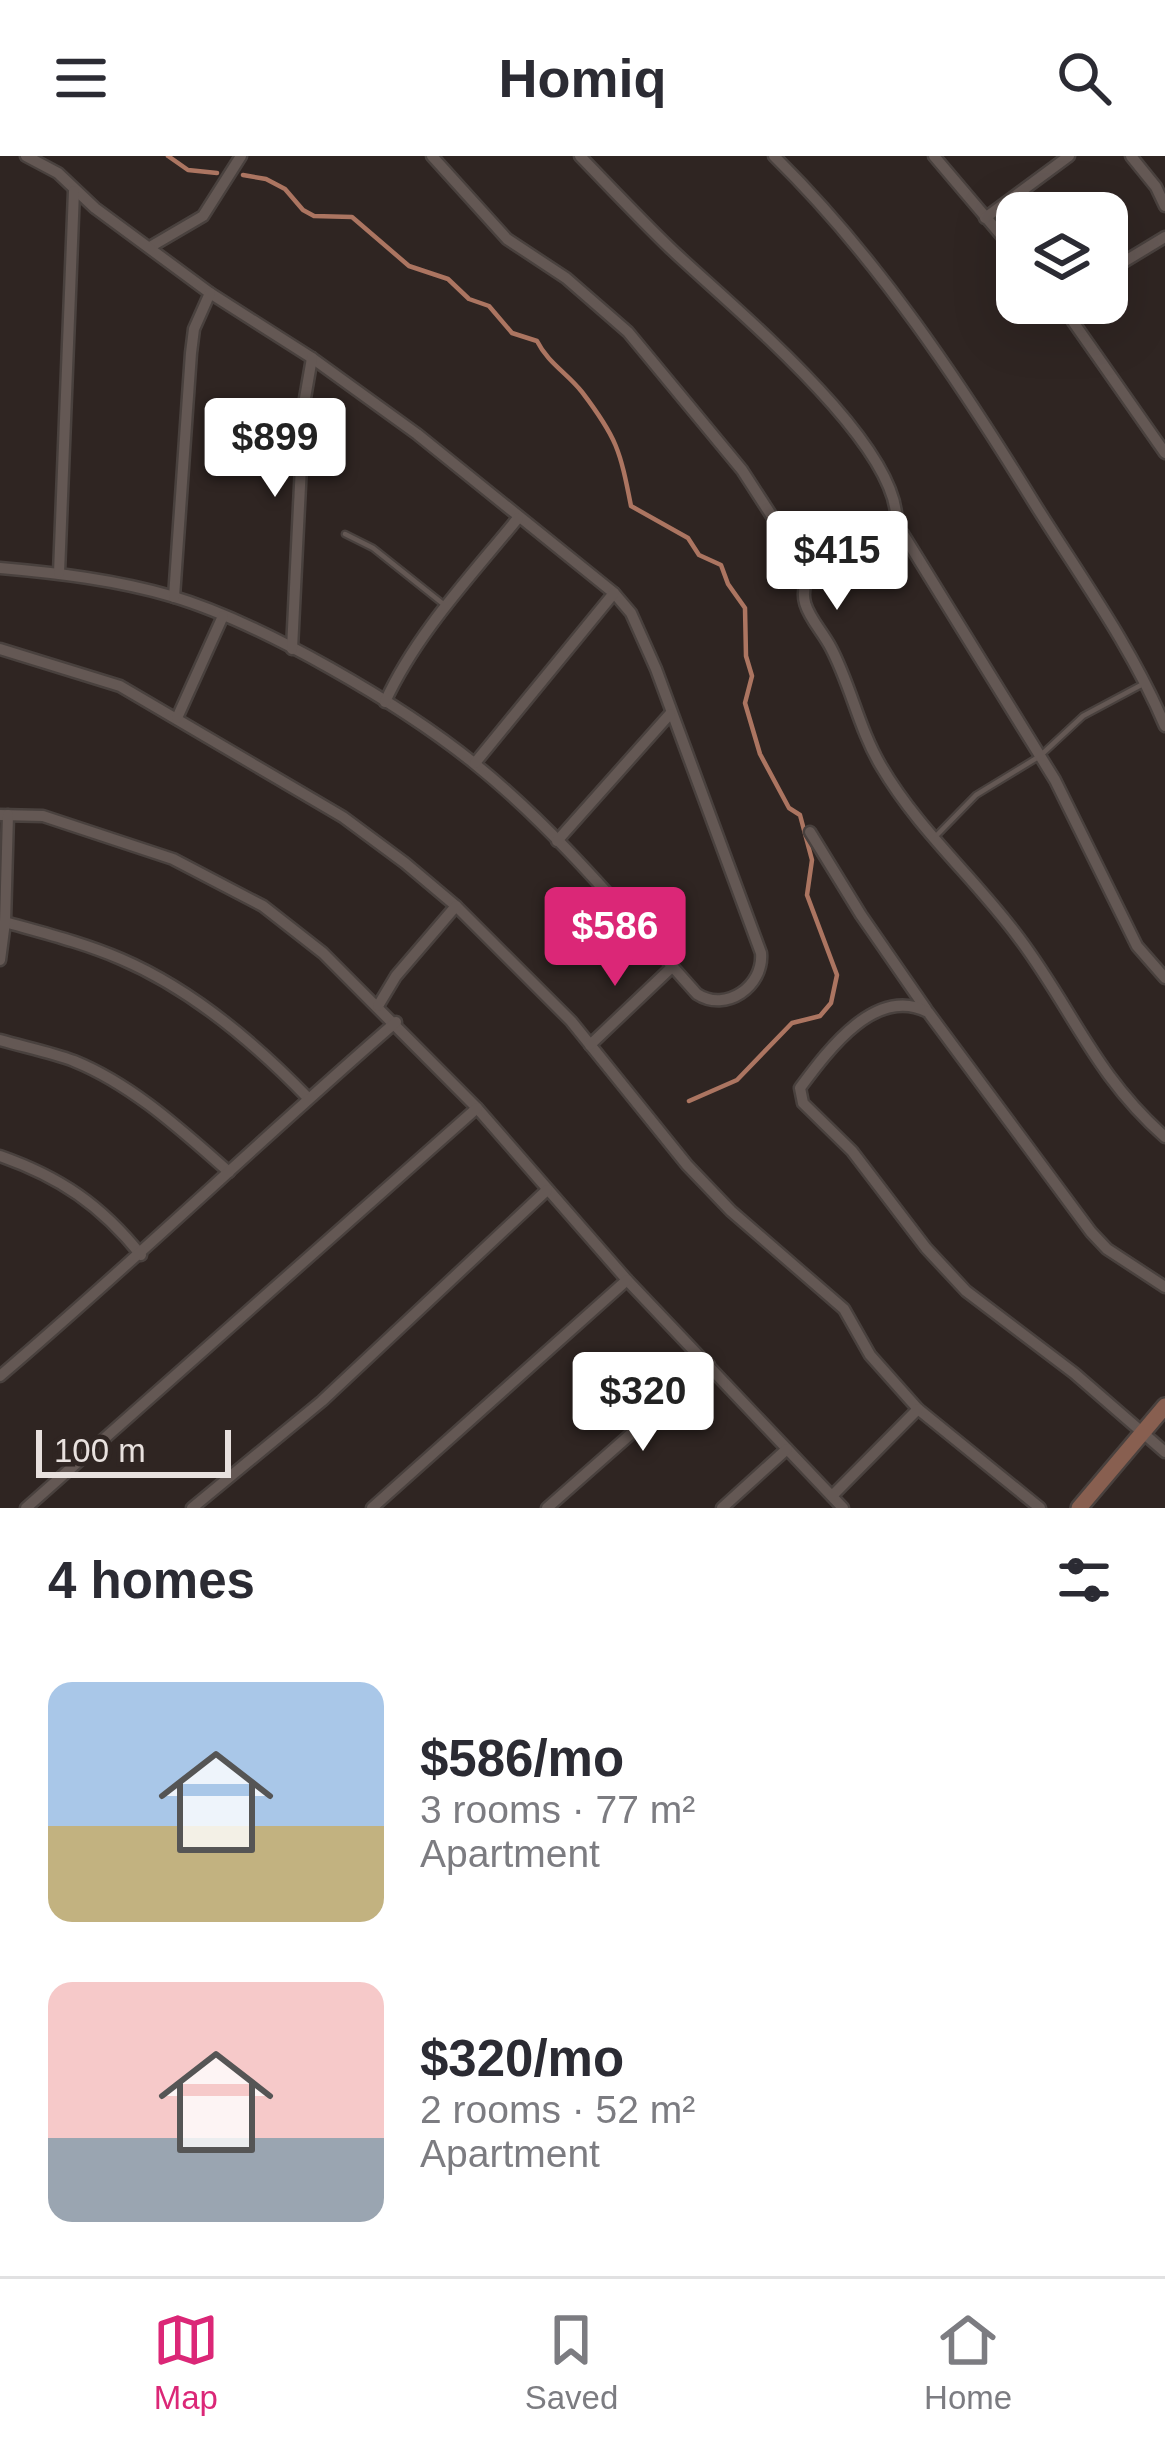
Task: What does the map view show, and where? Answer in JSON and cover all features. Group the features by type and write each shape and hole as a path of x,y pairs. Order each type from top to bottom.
{"street":[{"path":"0,568 59,573 174,597 292,649 385,702 475,763 557,841 710,1003 738,994 755,981 762,968 740,894 640,630 614,593 417,434 312,358 210,293 74,191 58,172 26,156"},
{"path":"150,247 203,216 242,156"},
{"path":"433,156 507,239 566,278 628,332 742,470 810,575"},
{"path":"580,156 835,406 892,489 899,512 896,528"},
{"path":"774,156 826,212 1015,468 1147,682 1165,726"},
{"path":"934,156 996,230"},
{"path":"985,218 1069,156"},
{"path":"1131,156 1165,206"},
{"path":"59,573 74,191"},
{"path":"1128,259 1165,237"},
{"path":"174,597 191,352 194,329 210,293"},
{"path":"1075,324 1165,453"},
{"path":"292,649 304,404 312,358"},
{"path":"385,702 396,678 446,607 518,518"},
{"path":"1165,978 1131,935 1091,847 1040,756 910,543 896,528 876,529 810,575 802,586 802,599 832,649 872,749 932,840 1018,937 1120,1094 1165,1137"},
{"path":"475,763 614,593"},
{"path":"177,718 223,616"},
{"path":"0,649 120,686 177,718 344,817 456,906 590,1045 716,1196 844,1309 870,1355 918,1409 1040,1508"},
{"path":"557,841 670,714"},
{"path":"0,959 5,922 4,815 43,816 173,859 263,906 323,953 396,1022 627,1280 843,1508"},
{"path":"810,832 928,1012 1091,1232 1107,1250 1165,1287"},
{"path":"378,1006 396,976 456,906"},
{"path":"5,922 123,959 165,982 242,1037 308,1098"},
{"path":"590,1045 672,967"},
{"path":"928,1012 898,1002 881,1007 813,1070 799,1096 865,1166 926,1248 966,1291 1074,1373 1165,1452"},
{"path":"0,1376 141,1255 396,1022"},
{"path":"0,1040 74,1062 124,1089 168,1118 229,1172"},
{"path":"26,1508 477,1108"},
{"path":"0,1156 67,1184 102,1210 141,1255"},
{"path":"192,1508 322,1401 548,1190"},
{"path":"372,1508 627,1280"},
{"path":"547,1508 709,1366"},
{"path":"1079,1508 1165,1406"},
{"path":"832,1496 918,1409"},
{"path":"722,1508 787,1449"}],"lane":[{"path":"345,534 373,548 446,607"},
{"path":"932,840 976,795 1040,756 1083,716 1147,682"}],"waterway":[{"path":"168,156 188,170 217,173"},
{"path":"243,175 285,189 314,216 352,217 409,266 448,279 469,299 489,306 512,333 537,341 603,421 620,457 631,506 688,538 699,555 721,565 745,608 746,656 752,676 745,703 760,754 789,808 800,815 812,860 807,895 837,975 831,1003 820,1016 792,1023 737,1080 689,1101"}]}
